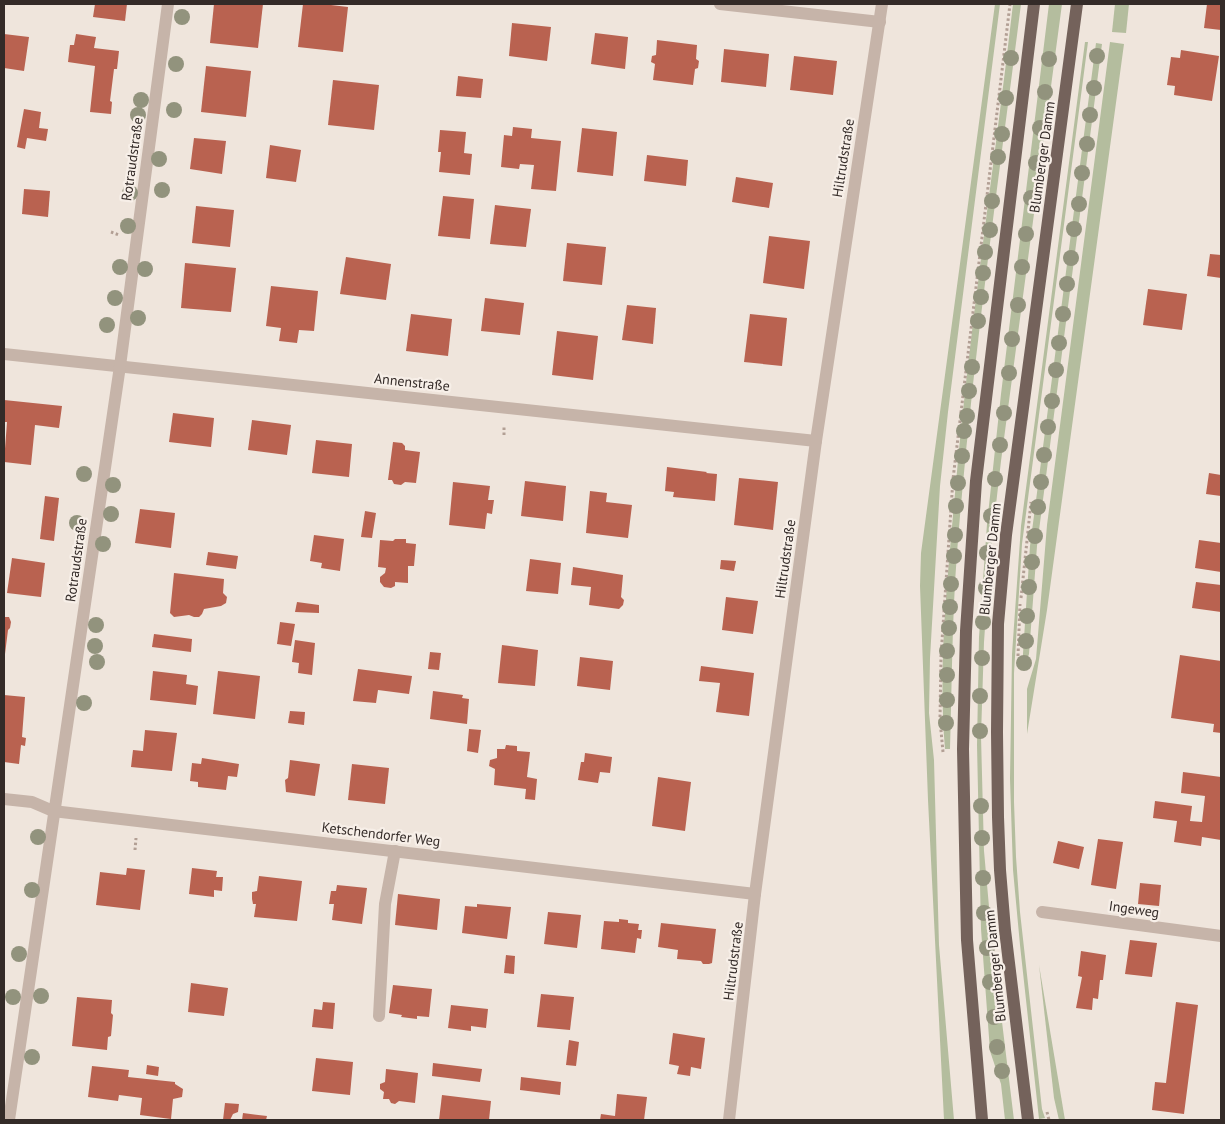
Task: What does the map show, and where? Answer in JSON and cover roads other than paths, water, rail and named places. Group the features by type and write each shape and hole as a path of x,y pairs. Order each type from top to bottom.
{"main road":[{"name":"Blumberger Damm","path":"982,1120 967,940 963,749 966,632 976,481 1034,4"},
{"name":"Blumberger Damm","path":"1028,1120 1005,930 1000,870 997,770 998,624 1006,535 1077,4"}],"street":[{"name":"Rotraudstraße","path":"9,1120 120,366 168,4"},
{"path":"720,4 880,22"},
{"name":"Hiltrudstraße","path":"729,1120 755,894 816,441 882,4"},
{"name":"Annenstraße","path":"4,354 816,441"},
{"name":"Ketschendorfer Weg","path":"4,799 32,802 53,811 755,894"},
{"path":"379,1016 385,904 395,851"},
{"name":"Ingeweg","path":"1042,912 1221,936"}]}
